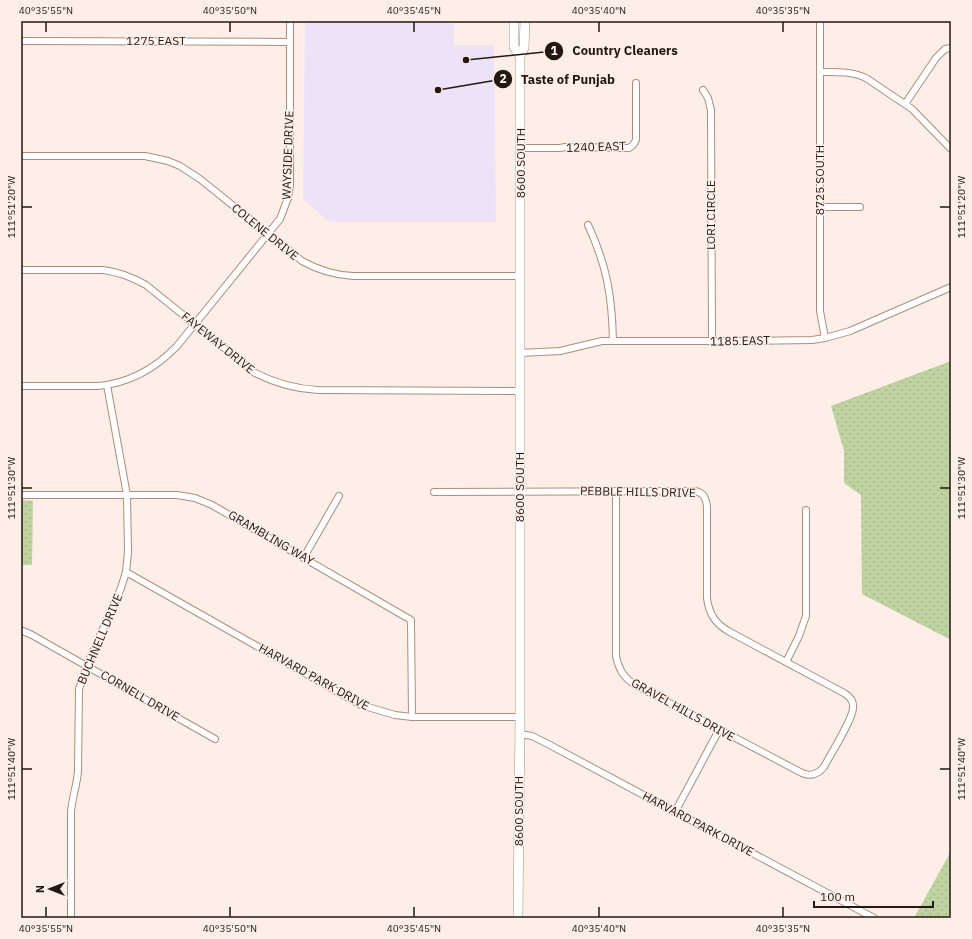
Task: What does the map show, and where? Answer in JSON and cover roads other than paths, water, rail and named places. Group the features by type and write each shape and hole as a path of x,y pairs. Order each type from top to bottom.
{"main road":[{"name":"8600 SOUTH","path":"514,21 514,47 520,56"},
{"name":"8600 SOUTH","path":"518,918 520,734 520,56 524,48 525,21"}],"street":[{"name":"WAYSIDE DRIVE","path":"21,386 107,385 122,382 151,369 165,358 269,235 280,219 288,198 290,185 290,21"},
{"name":"8725 SOUTH","path":"820,21 820,311 825,338"},
{"name":"1275 EAST","path":"21,41 290,42"},
{"path":"905,104 936,58 945,49 951,48"},
{"path":"820,72 844,72 859,75 905,104 918,115 950,148"},
{"name":"1240 EAST","path":"521,148 629,148 636,140 636,83"},
{"name":"LORI CIRCLE","path":"703,90 708,98 711,110 712,341"},
{"name":"COLENE DRIVE","path":"21,156 145,156 168,161 180,166 200,179 302,261 321,270 342,275 520,276"},
{"path":"820,207 860,207"},
{"path":"588,225 603,261 608,281 612,301 614,340"},
{"name":"FAYEWAY DRIVE","path":"21,270 103,270 114,271 125,275 146,286 255,374 292,387 318,390 520,391"},
{"name":"1185 EAST","path":"520,353 560,351 602,341 614,340 812,340 850,331 951,287"},
{"name":"BUCHNELL DRIVE","path":"71,918 71,812 78,771 79,688 87,665 121,588 126,572 128,552 127,495 107,385"},
{"name":"GRAVEL HILLS DRIVE","path":"616,491 616,651 618,666 629,682 802,773 810,775 820,772 824,766 851,718 854,708 853,704"},
{"name":"PEBBLE HILLS DRIVE","path":"434,492 695,491 703,494 706,498 707,507 707,598 711,616 716,623 728,631 844,693 853,704"},
{"name":"GRAMBLING WAY","path":"21,495 182,496 204,501 304,557 411,620 412,717"},
{"path":"304,557 339,496"},
{"path":"786,662 799,636 806,616 806,510"},
{"name":"HARVARD PARK DRIVE","path":"126,572 361,705 389,714 412,717 520,717"},
{"name":"CORNELL DRIVE","path":"23,631 32,634 215,739"},
{"path":"675,812 719,730"},
{"name":"HARVARD PARK DRIVE","path":"520,734 539,739 874,918"}],"place":[{"name":"Country Cleaners","path":"466,60"},
{"name":"Taste of Punjab","path":"438,90"}]}
